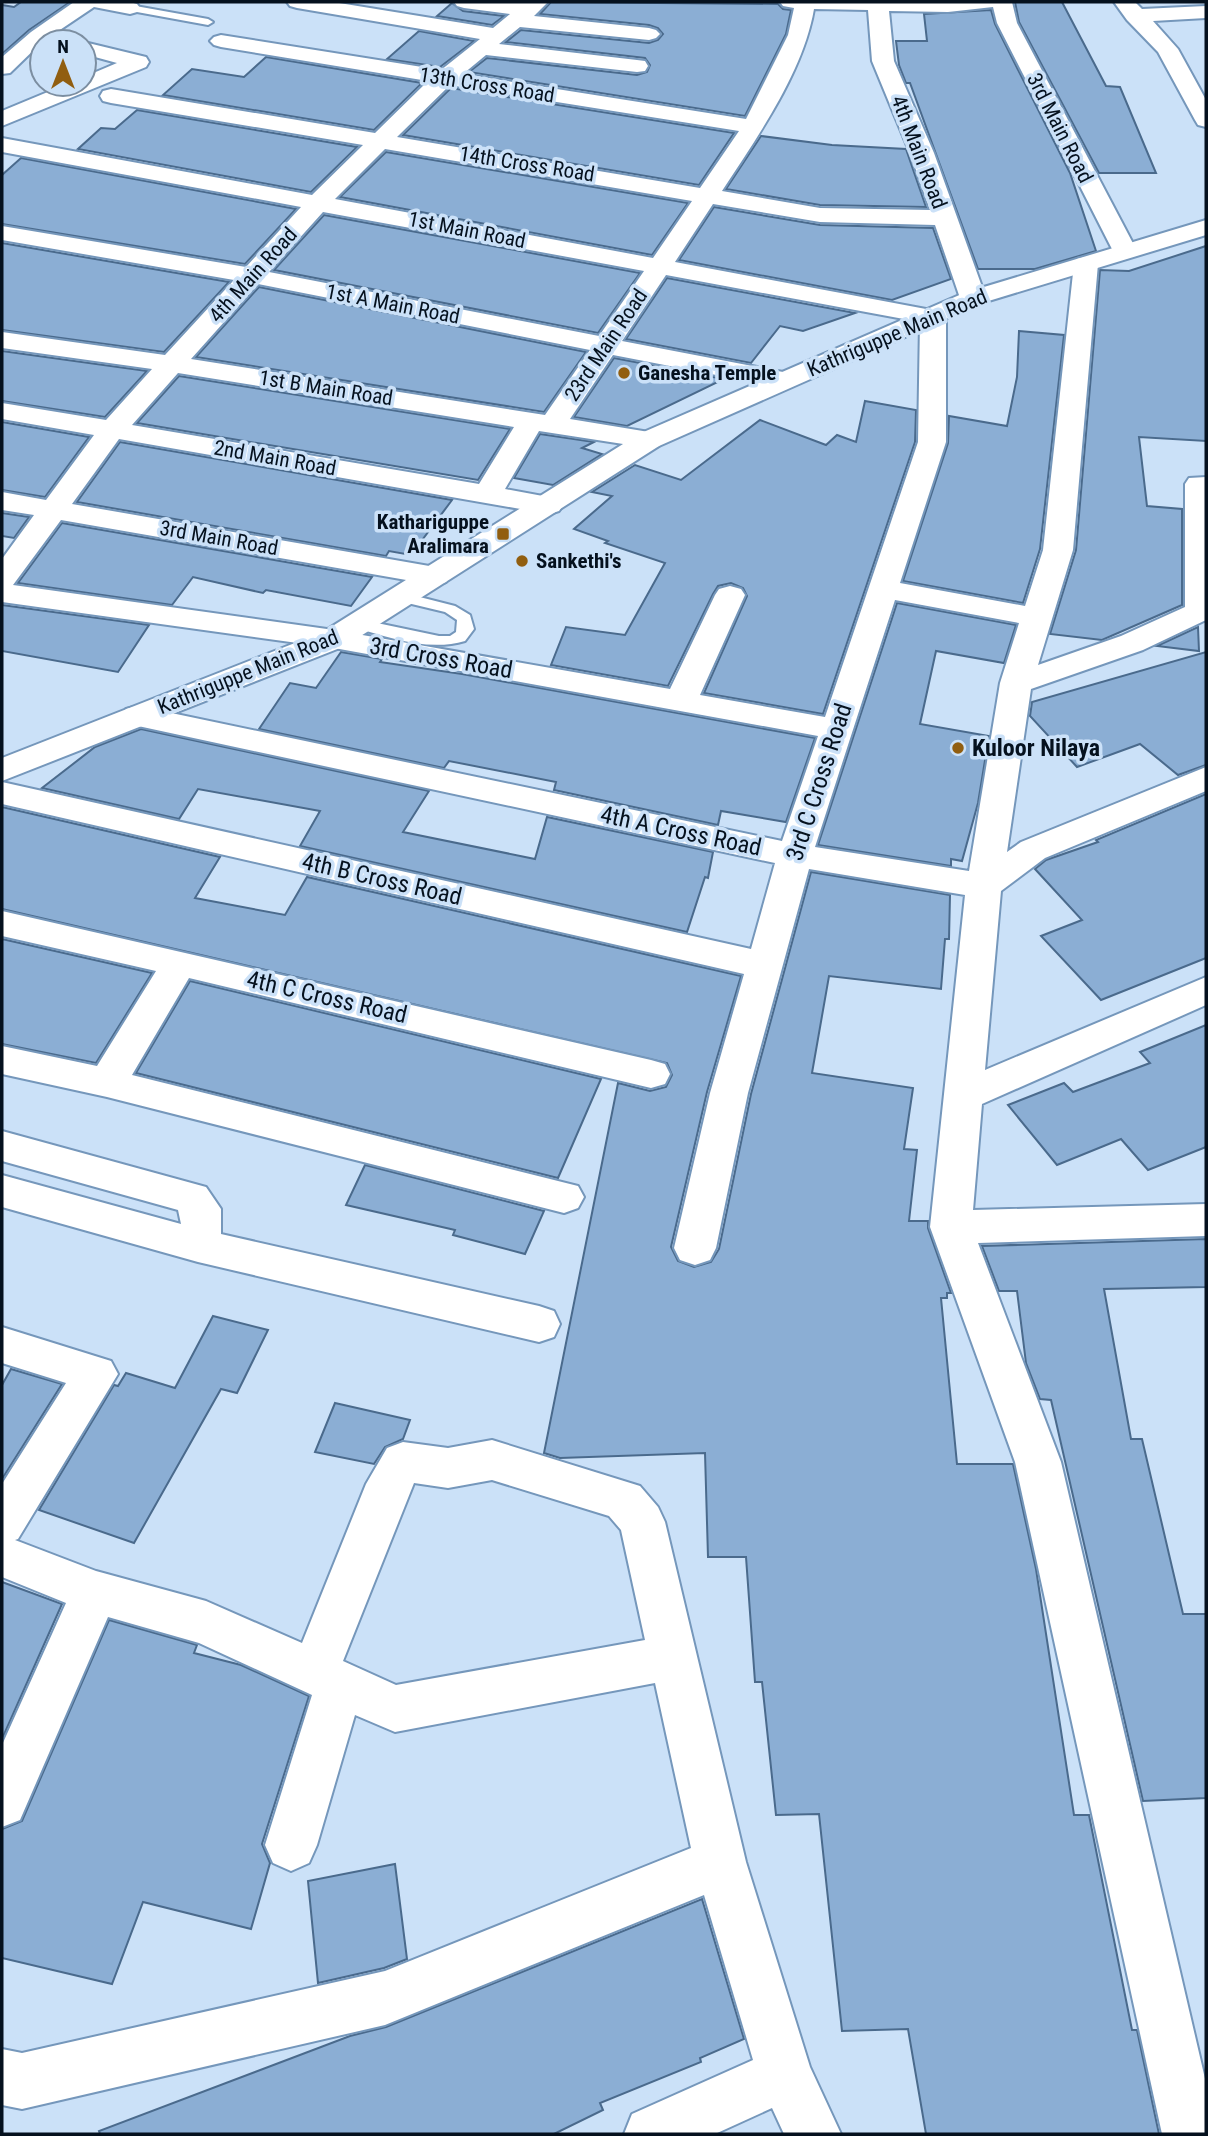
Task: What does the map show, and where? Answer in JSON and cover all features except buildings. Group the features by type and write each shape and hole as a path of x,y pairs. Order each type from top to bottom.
{"street":[{"path":"50,28 87,2"},
{"path":"99,2 130,8"},
{"path":"297,2 488,41 637,66"},
{"path":"464,2 527,10 649,34"},
{"path":"790,2 948,6 990,2"},
{"name":"23rd Main Road","path":"487,494 606,347 753,127 799,35 805,2"},
{"name":"3rd Main Road","path":"1002,2 1007,23 1125,251"},
{"name":"4th Main Road","path":"878,4 883,61 922,153 973,298"},
{"path":"1129,9 1206,12"},
{"path":"1129,9 1167,49 1206,120"},
{"name":"4th Main Road","path":"2,579 51,509 112,430 318,202 444,78 527,10"},
{"name":"13th Cross Road","path":"221,41 753,127"},
{"path":"2,68 28,45"},
{"path":"98,52 138,62 98,79"},
{"name":"14th Cross Road","path":"111,96 820,215 944,218"},
{"path":"2,119 52,98"},
{"name":"1st Main Road","path":"2,145 933,317"},
{"name":"Kathriguppe Main Road","path":"2,770 346,632 649,440 973,298 1206,227"},
{"name":"1st A Main Road","path":"2,233 253,276 783,380"},
{"path":"1086,264 1058,550 1016,683 984,886 951,1227 1038,1462 1190,2134"},
{"name":"3rd C Cross Road","path":"695,1248 729,1093 795,855 933,442 933,317"},
{"name":"1st B Main Road","path":"2,340 172,364 649,440"},
{"name":"2nd Main Road","path":"2,411 549,505"},
{"path":"1016,683 1132,643 1203,610 1199,484"},
{"name":"3rd Main Road","path":"2,501 435,576"},
{"path":"883,589 1037,617"},
{"name":"3rd Cross Road","path":"2,593 346,632 681,701 836,729"},
{"path":"681,701 730,595"},
{"name":"4th A Cross Road","path":"138,716 795,855 984,886"},
{"path":"984,886 1033,850 1206,778"},
{"name":"4th B Cross Road","path":"2,793 763,965"},
{"name":"4th C Cross Road","path":"2,924 180,962 651,1074"},
{"path":"107,1083 180,962"},
{"path":"963,1096 1206,990"},
{"path":"2,1060 107,1083 564,1197"},
{"path":"2,1146 192,1198 201,1207 198,1245"},
{"path":"2,1191 198,1245 538,1324"},
{"path":"951,1227 1206,1220"},
{"path":"2,1345 96,1374 2,1524"},
{"path":"291,1845 328,1678 389,1484 402,1462 448,1468 492,1460 624,1500 642,1522 720,1862 785,2074 813,2134"},
{"path":"2,1556 95,1592 205,1623 395,1709 673,1657"},
{"path":"2,1802 95,1592"},
{"path":"2,2077 22,2081 385,1998 720,1862"},
{"path":"652,2134 785,2074"}],"lane":[{"path":"130,8 208,22"},
{"path":"346,632 450,641 458,638 466,629 465,618 450,609 401,597"}],"place":[{"name":"Ganesha Temple","path":"624,373"},
{"name":"Kathariguppe Aralimara","path":"503,534"},
{"name":"Sankethi's","path":"522,561"},
{"name":"Kuloor Nilaya","path":"958,748"}]}
